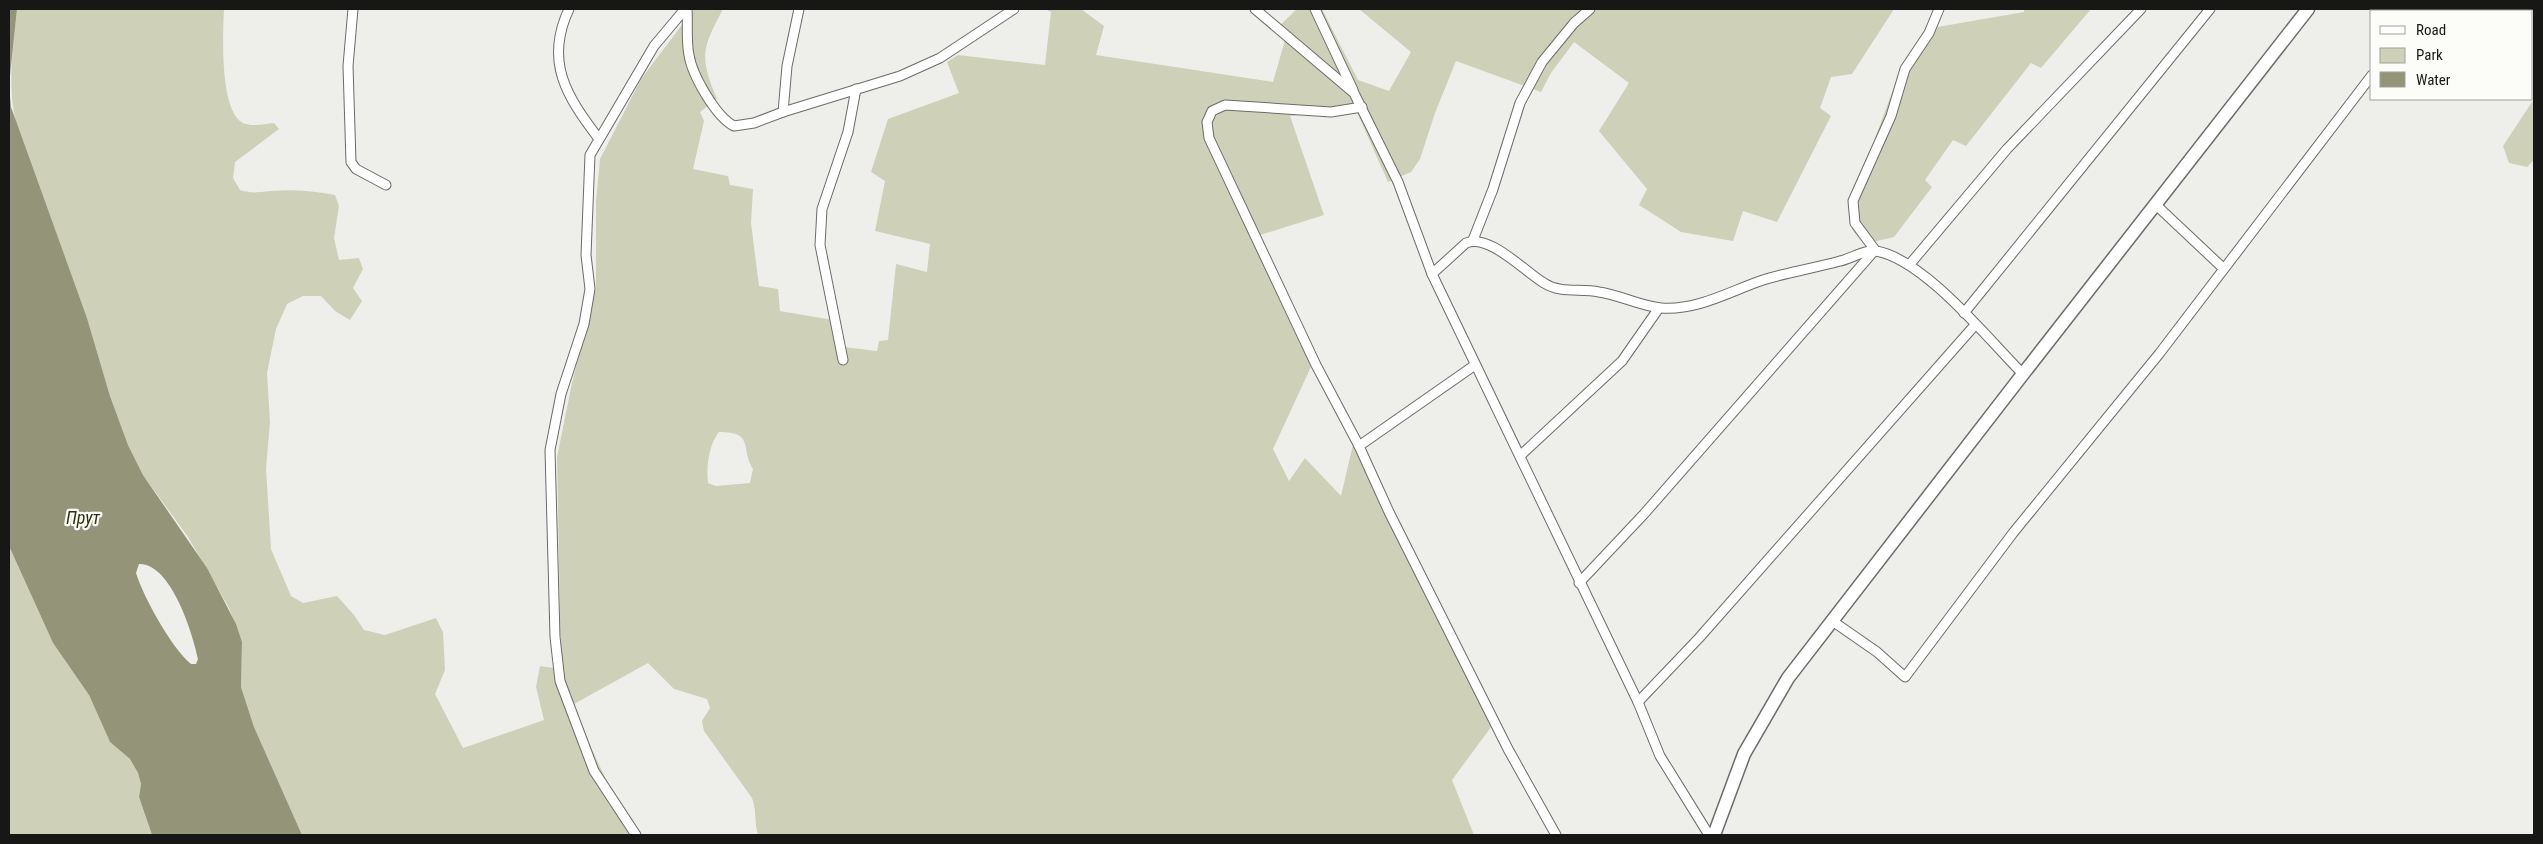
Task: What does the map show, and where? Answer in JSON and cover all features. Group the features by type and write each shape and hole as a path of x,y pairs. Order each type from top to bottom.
{"main road":[{"path":"1714,835 1744,754 1788,678 2022,374 2308,9"}],"street":[{"path":"354,9 348,66 351,162 356,170 386,185"},
{"path":"569,9 560,38 560,70 571,101 599,139"},
{"path":"636,835 594,771 560,681 555,637 550,450 561,394 584,324 590,289 586,255 590,155 654,46 686,9"},
{"path":"686,9 689,56 699,81 715,106 734,126 754,124 783,112 900,76 940,58 1014,9"},
{"path":"783,112 786,66 799,9"},
{"path":"1255,9 1354,92"},
{"path":"1315,9 1398,182 1432,274 1475,365 1521,455 1579,583 1638,702 1660,756 1709,835"},
{"path":"1473,240 1493,189 1520,103 1542,62 1574,23 1590,9"},
{"path":"1939,9 1929,33 1904,69 1891,116 1854,201 1855,223 1875,250 1910,264 1964,313 2022,374"},
{"path":"1910,264 2007,149 2141,9"},
{"path":"1964,313 2210,9"},
{"path":"1831,620 1859,638 1905,676 2013,533 2159,354 2370,78"},
{"path":"842,360 820,245 822,209 848,132 856,89"},
{"path":"1362,107 1331,112 1225,106 1212,112 1207,122 1209,138 1273,276 1359,446 1389,512 1508,749 1556,835"},
{"path":"2156,204 2223,268"},
{"path":"1432,274 1466,243 1473,240 1481,241 1507,256 1545,284 1563,291 1598,291 1659,308 1676,308 1690,306 1726,295 1763,280 1875,250"},
{"path":"1579,583 1644,514 1875,250"},
{"path":"1521,455 1622,361 1659,308"},
{"path":"1638,702 1699,638 1975,325"},
{"path":"1359,446 1475,365"}],"green space":[{"path":"17,9 224,9 224,70 226,88 235,116 243,123 258,125 274,123 279,129 235,162 233,178 240,190 249,192 295,190 335,195 339,206 334,238 339,260 359,258 363,269 353,288 362,301 350,320 335,311 321,296 303,296 287,304 276,329 267,373 270,422 266,469 271,549 291,596 303,603 337,596 364,630 385,635 436,618 443,632 445,670 435,694 463,748 544,720 536,687 540,666 561,669 557,457 572,383 596,289 596,201 600,159 641,79 694,9 723,9 711,34 705,53 707,72 717,99 700,112 704,121 693,169 728,176 730,185 753,189 751,223 759,286 778,289 780,311 839,321 844,347 877,351 879,341 888,340 896,264 927,272 930,244 875,231 885,181 871,172 888,119 959,93 947,62 958,55 1045,65 1051,12 1045,9 1081,9 1104,26 1096,55 1273,82 1285,40 1274,31 1297,9 1322,9 1358,80 1389,91 1411,52 1359,9 1894,9 1852,74 1831,77 1820,108 1831,116 1777,222 1743,211 1733,241 1681,232 1639,205 1647,189 1599,131 1629,83 1574,42 1551,73 1541,92 1456,61 1435,113 1420,159 1411,172 1388,182 1356,110 1290,116 1324,215 1260,235 1316,356 1273,449 1289,481 1305,458 1341,496 1355,436 1497,719 1452,780 1474,835 758,835 752,798 704,731 702,721 710,708 707,699 674,689 648,663 574,704 602,772 639,835 302,835 254,727 241,687 242,642 229,608 188,537 143,475 128,445 110,396 87,318 18,130 14,114 11,84","holes":["719,432 738,435 745,443 753,469 750,483 716,486 708,483 707,470 711,449"]},
{"path":"2024,9 2091,9 2041,68 2031,63 1966,146 1953,140 1925,180 1932,187 1894,237 1864,244 1853,231 1849,209 1902,65 1926,29 2024,12"},
{"path":"2534,99 2534,160 2527,167 2509,163 2503,146"},
{"path":"9,546 53,643 89,695 110,742 130,759 138,773 141,784 139,797 152,835 9,835"}],"water":[{"path":"9,9 17,9 9,85"},
{"name":"Прут","path":"9,85 11,107 87,318 110,396 128,445 143,475 207,568 236,624 242,642 241,687 254,727 302,835 152,835 139,797 141,784 138,773 130,759 110,742 89,695 53,643 9,546","holes":["139,564 151,567 161,575 179,602 191,633 198,659 196,664 191,664 175,646 159,622 145,595 136,573"]}]}
